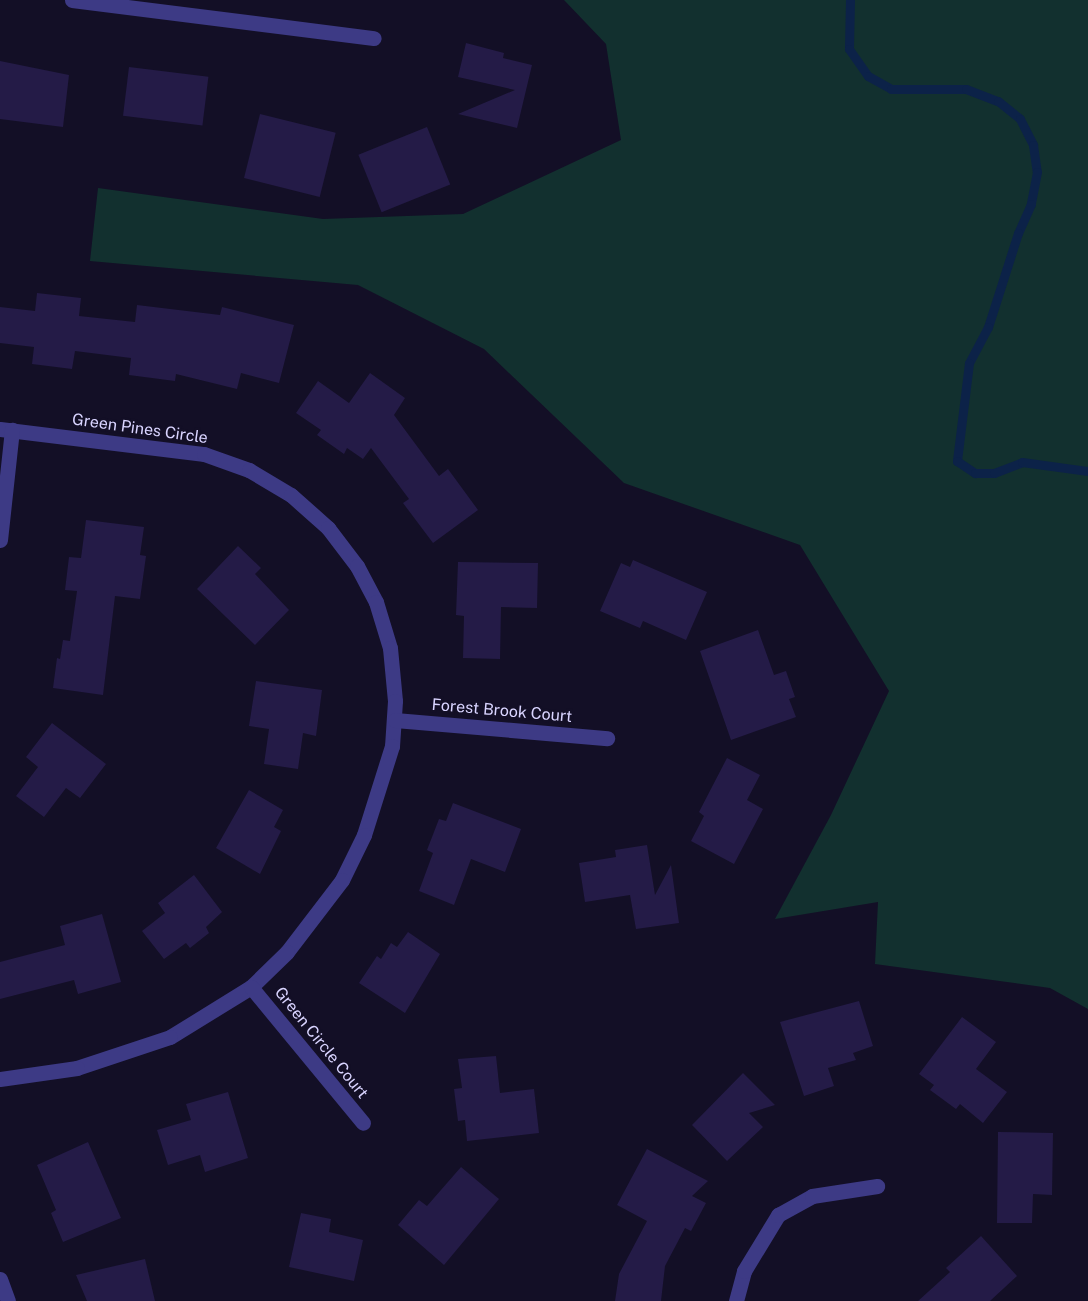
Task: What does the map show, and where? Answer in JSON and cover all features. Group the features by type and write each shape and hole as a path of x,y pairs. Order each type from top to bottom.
{"street":[{"path":"72,0 374,38"},
{"path":"0,540 6,430"},
{"name":"Green Pines Circle","path":"0,1079 77,1068 124,1054 170,1037 251,987 314,922 342,880 364,835 381,787 395,720 390,648 376,602 357,566 328,528 291,495 249,470 204,454 6,430"},
{"name":"Forest Brook Court","path":"395,720 607,738"},
{"name":"Green Circle Court","path":"251,987 363,1123"},
{"path":"736,1301 744,1271 778,1215 812,1196 877,1186"},
{"path":"0,1279 8,1301"}],"green space":[{"path":"564,0 1088,0 1088,1009 1050,988 875,964 878,902 775,919 831,815 889,691 800,545 624,483 484,349 358,285 90,261 98,188 323,219 463,214 621,140 606,44"}],"building":[{"path":"466,43 504,53 503,58 532,65 517,128 458,114 515,90 458,77"},
{"path":"0,61 69,75 63,127 0,119"},
{"path":"129,67 208,77 202,125 123,116"},
{"path":"260,114 336,133 320,197 244,178"},
{"path":"427,127 450,184 382,212 358,155"},
{"path":"37,293 81,298 79,316 135,322 137,305 220,315 222,307 294,325 279,383 241,373 237,389 176,374 175,381 129,375 131,358 75,351 72,369 32,364 34,347 0,343 0,307 35,311"},
{"path":"370,373 405,398 394,415 439,476 448,469 478,510 433,543 403,503 409,499 371,448 363,459 347,448 344,454 317,435 321,430 296,413 318,381 349,403"},
{"path":"86,520 144,527 140,555 146,556 140,599 115,596 103,695 53,688 57,658 60,659 63,640 70,641 77,591 65,590 69,557 81,558"},
{"path":"238,546 261,568 255,574 289,610 255,645 197,589"},
{"path":"633,560 707,592 686,640 643,621 640,628 600,611 621,563 630,567"},
{"path":"458,562 538,563 537,608 501,607 500,659 463,658 464,616 456,615"},
{"path":"758,630 774,675 786,671 795,697 789,699 796,717 731,740 700,651"},
{"path":"256,681 322,690 316,736 303,733 298,769 264,764 269,729 249,726"},
{"path":"52,723 106,764 80,798 66,788 44,817 16,796 38,767 26,757"},
{"path":"727,758 760,775 747,800 763,809 734,864 691,841 704,816 699,812"},
{"path":"249,790 283,810 274,827 281,831 260,874 216,848"},
{"path":"453,803 521,829 505,872 471,859 454,905 419,891 433,853 427,850 439,819 446,821"},
{"path":"647,845 655,895 671,865 679,923 636,929 630,895 585,902 579,863 616,857 615,850"},
{"path":"194,875 222,912 206,927 209,933 190,948 186,943 164,959 142,931 165,913 158,903"},
{"path":"102,914 121,982 78,994 74,980 0,999 0,962 65,945 60,926"},
{"path":"408,932 440,954 405,1013 359,983 377,956 381,959 391,943 397,947"},
{"path":"859,1001 873,1046 853,1053 856,1060 828,1068 834,1086 804,1096 780,1022"},
{"path":"962,1017 996,1042 976,1069 1007,1092 983,1123 960,1104 956,1109 930,1090 934,1085 919,1074"},
{"path":"496,1056 500,1093 534,1089 539,1133 467,1141 465,1120 458,1121 454,1089 462,1088 458,1059"},
{"path":"743,1073 775,1105 749,1113 763,1127 727,1161 692,1125"},
{"path":"228,1092 248,1158 205,1172 200,1155 168,1165 157,1130 191,1120 186,1104"},
{"path":"998,1132 1053,1133 1052,1195 1033,1194 1032,1223 997,1223"},
{"path":"88,1142 121,1218 63,1242 51,1213 56,1210 37,1165"},
{"path":"647,1149 708,1181 692,1196 706,1203 691,1231 685,1228 665,1266 661,1301 615,1301 619,1274 647,1221 617,1205"},
{"path":"461,1167 499,1199 444,1265 398,1225 419,1200 427,1206"},
{"path":"301,1213 331,1219 329,1232 363,1240 354,1281 289,1267"},
{"path":"981,1236 1017,1276 990,1301 918,1301 950,1272 946,1268"},
{"path":"145,1259 155,1301 87,1301 76,1275"}],"waterway":[{"path":"850,0 849,49 868,76 891,89 966,89 998,101 1020,119 1033,145 1037,172 1031,204 1018,233 988,327 969,363 957,461 975,473 994,473 1022,462 1088,471"}]}
